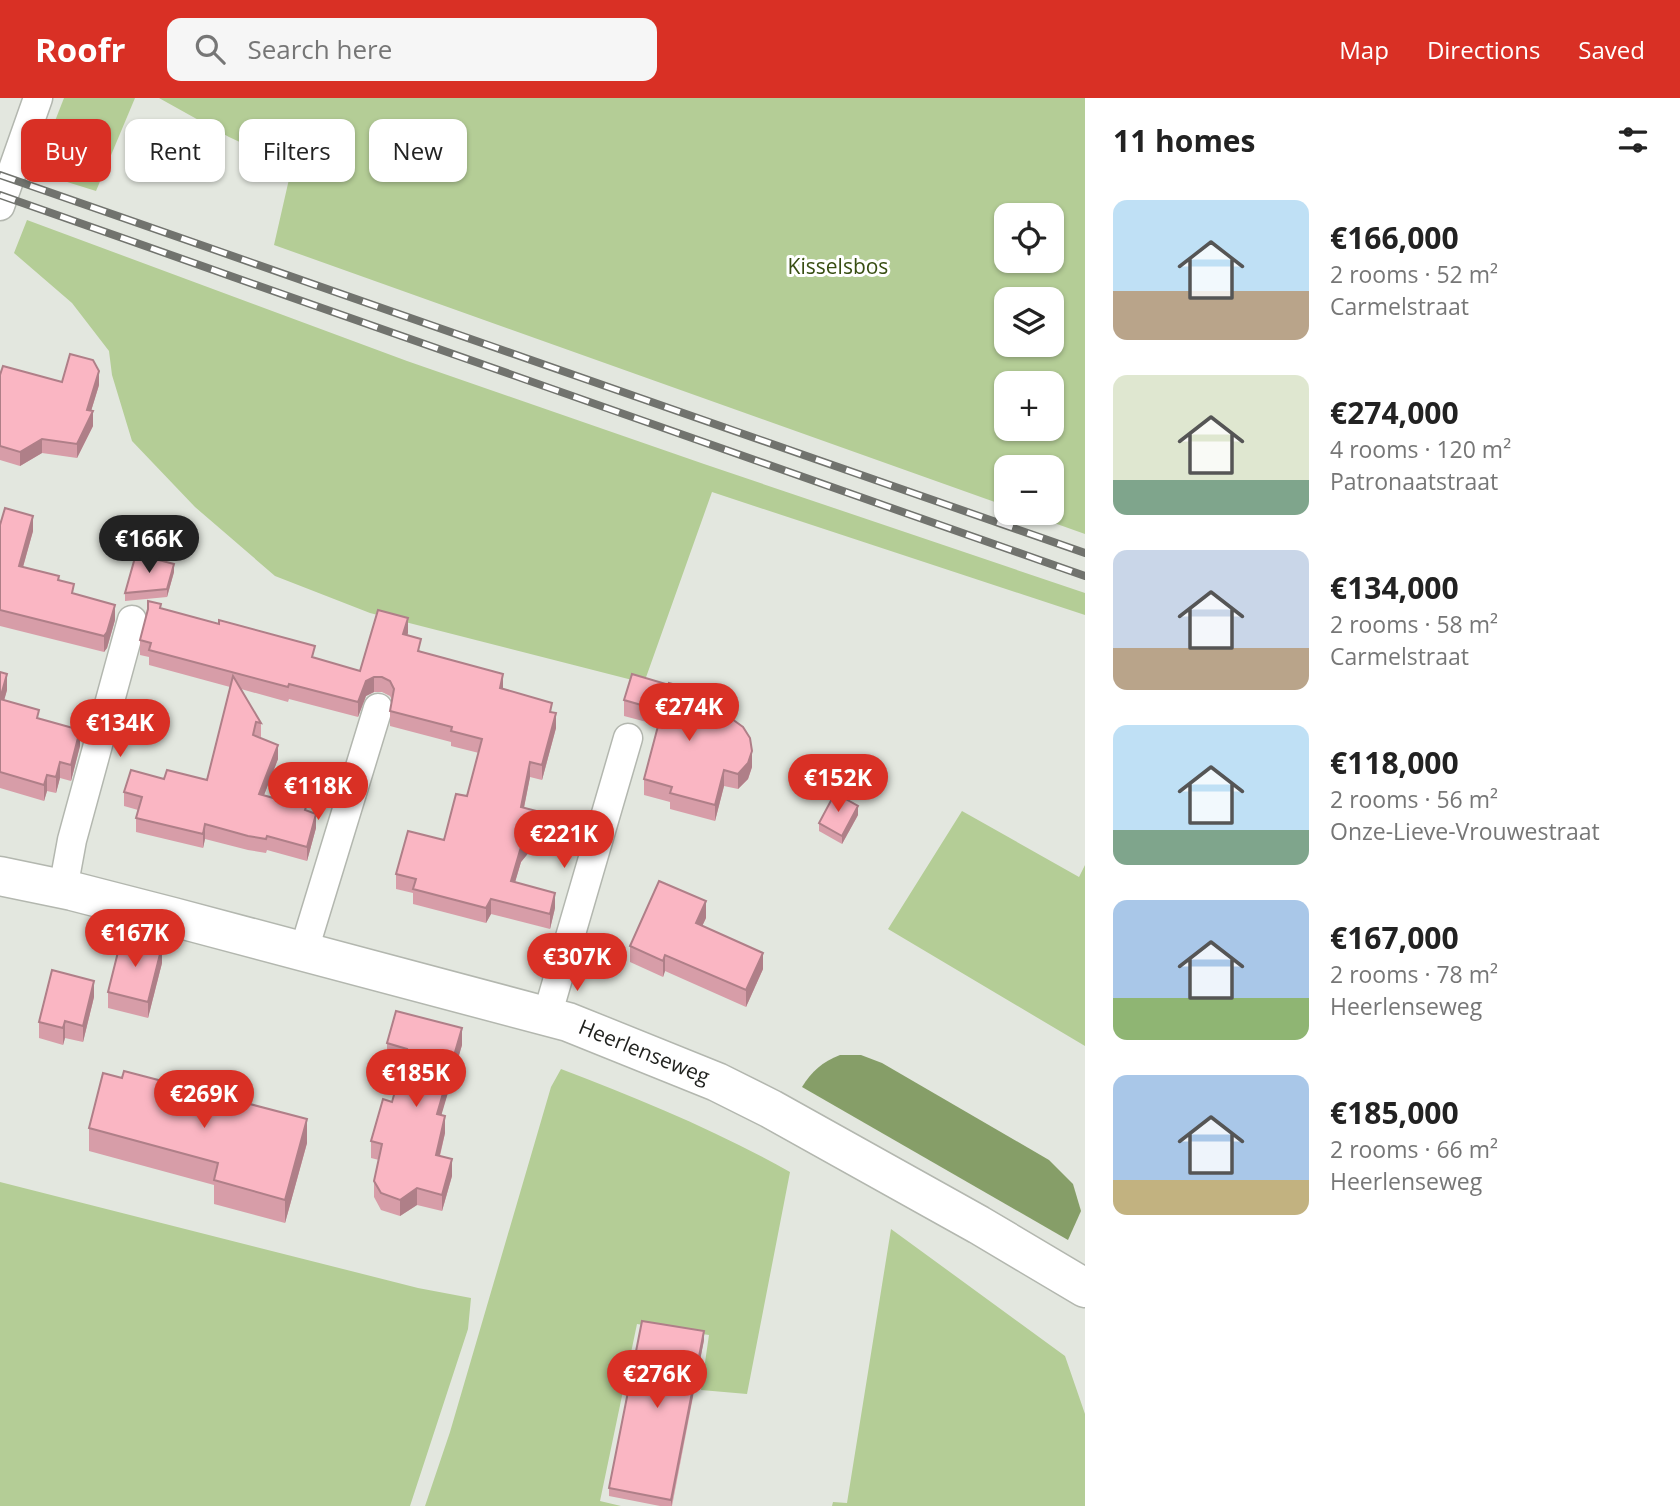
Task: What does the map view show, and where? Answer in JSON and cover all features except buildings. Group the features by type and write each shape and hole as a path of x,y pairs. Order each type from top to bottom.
{"main road":[{"name":"Heerlenseweg","path":"0,876 63,889 304,950 547,1016 603,1035 717,1082 771,1109 979,1225 1085,1288"}],"street":[{"path":"0,206 38,98"},
{"path":"63,889 72,840 132,620"},
{"path":"304,950 378,708"},
{"path":"547,1016 628,738"}],"green space":[{"path":"64,98 135,98 111,155 111,119 56,119"},
{"name":"Kisselsbos","path":"159,98 1085,98 1085,534 1060,525 1064,525 1064,455 994,455 994,502 274,245 288,182 355,182 355,119 239,119 239,142 225,135 225,119 197,119"},
{"path":"67,182 100,182 96,191"},
{"path":"27,220 407,361 1085,593 1085,615 712,492 644,683 370,613 275,576 195,507 132,441 112,375 109,351 72,303 14,253"},
{"path":"962,811 1079,877 1085,865 1085,1046 888,929"},
{"path":"561,1069 678,1116 790,1172 747,1394 701,1390 709,1335 637,1324 600,1501 621,1506 425,1506 450,1432 551,1087"},
{"path":"0,1182 418,1288 471,1298 468,1329 410,1506 0,1506"},
{"path":"891,1229 1065,1356 1085,1414 1085,1506 832,1506 833,1502 847,1503"}],"shaded area":[{"path":"840,1055 861,1055 882,1063 1049,1160 1073,1184 1081,1211 1068,1240 802,1087 818,1068"}],"railway":[{"path":"0,175 1085,553"},
{"path":"0,195 1085,576"}]}
